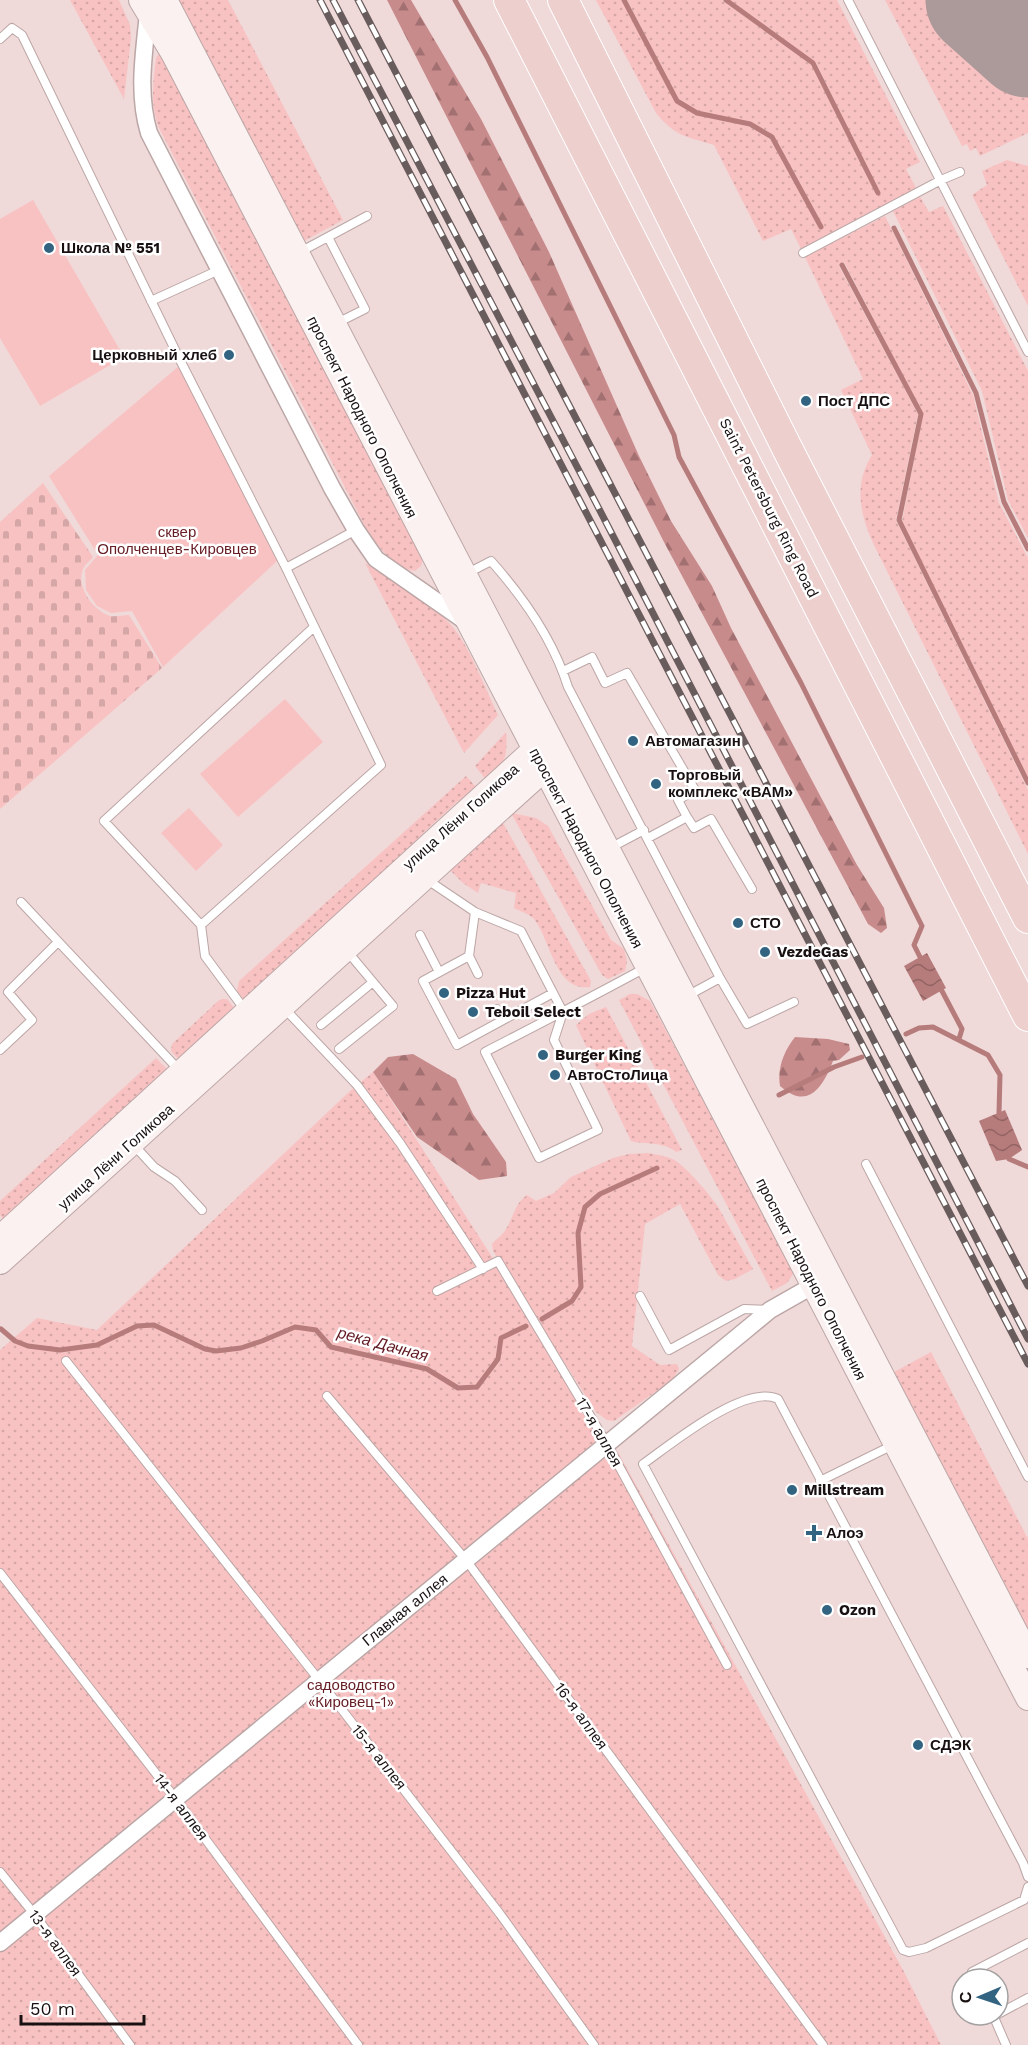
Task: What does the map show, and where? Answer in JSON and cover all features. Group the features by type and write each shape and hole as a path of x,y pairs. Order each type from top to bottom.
{"highway":[{"name":"Saint Petersburg Ring Road","path":"509,0 1028,1016"},
{"path":"563,0 787,448 1028,918"}],"main road":[{"name":"проспект Народного Ополчения","path":"151,4 297,254 464,575 545,756 648,966 1028,1698"},
{"name":"проспект Народного Ополчения","path":"151,4 178,63 469,623 545,756 607,850 1028,1656"},
{"name":"улица Лёни Голикова","path":"0,1262 126,1136 187,1079 545,756"},
{"name":"улица Лёни Голикова","path":"277,999 345,948 417,871"},
{"name":"улица Лёни Голикова","path":"0,1238 126,1136"}],"street":[{"path":"151,4 141,93 143,113 149,133 219,270 356,530 376,559 469,623"},
{"name":"Главная аллея","path":"0,1943 770,1310 814,1285"}],"lane":[{"path":"848,0 1028,352"},
{"path":"0,39 12,28 22,35 381,765 201,926"},
{"path":"803,253 960,172"},
{"path":"297,254 367,216"},
{"path":"328,237 365,309 334,325"},
{"path":"151,301 219,270"},
{"path":"286,568 356,530"},
{"path":"464,575 491,561 533,613 563,671 568,687 720,978 747,1024 794,1002"},
{"path":"253,1020 205,956 201,926 104,821 314,627"},
{"path":"563,671 591,657 605,684 627,673 695,790 678,800 687,818 694,828 711,819 752,889"},
{"path":"607,850 687,818"},
{"path":"417,871 475,912 521,931 562,1012 554,1040 598,1130 539,1158 485,1052 562,1012 648,966"},
{"path":"21,902 187,1079"},
{"path":"475,912 469,956 478,974"},
{"path":"420,935 439,972"},
{"path":"0,1050 32,1020 8,992 58,942"},
{"path":"339,1049 393,1006 345,948"},
{"path":"469,956 423,981 457,1044 553,993"},
{"path":"684,998 720,978"},
{"path":"321,1024 373,982"},
{"path":"277,999 357,1085 400,1143 483,1269 438,1291"},
{"path":"497,1009 503,1020"},
{"path":"126,1136 154,1167 175,1181 202,1210"},
{"path":"866,1164 1028,1477"},
{"name":"17-я аллея","path":"483,1269 498,1261 607,1444 727,1665"},
{"path":"640,1296 669,1350 744,1309 770,1310"},
{"name":"15-я аллея","path":"66,1361 319,1680 500,1914 594,2045"},
{"path":"1028,1877 1025,1862 778,1399 762,1395 750,1398 707,1418 643,1464 903,1950 909,1952 926,1948 1024,1900 1028,1887"},
{"name":"16-я аллея","path":"327,1396 466,1560 823,2045"},
{"path":"820,1480 896,1443"},
{"name":"14-я аллея","path":"0,1573 175,1798 358,2045"},
{"name":"13-я аллея","path":"0,1872 36,1915 130,2045"},
{"path":"982,1967 1028,1943"},
{"path":"1010,2007 1028,1998"},
{"path":"999,2027 1006,2045"}],"green space":[{"path":"70,0 119,0 130,25 131,38 124,99"},
{"path":"175,0 228,0 343,220 302,242"},
{"path":"387,0 411,0 481,119 549,252 639,456 671,521 712,586 731,628 857,865 884,908 887,928 881,933 868,924 665,544"},
{"path":"596,0 622,0 676,103 696,115 748,126 773,142 819,228 822,225 774,137 749,122 697,111 678,99 627,0 722,0 811,64 876,194 879,192 816,63 730,0 837,0 920,162 906,169 916,188 801,249 791,229 763,241 714,145 675,131 656,113"},
{"path":"885,0 936,0 1028,82 1028,133 980,156 976,148 970,151 967,144 962,146"},
{"path":"159,53 163,54 423,559 421,566 415,571 393,561 366,528 159,128 154,110 153,93 156,58"},
{"path":"1007,160 1028,166 1028,306 972,195 987,185 982,171"},
{"path":"920,197 929,212 943,206 1028,371 1028,538 1008,500 982,391 893,211"},
{"path":"33,200 124,357 40,406 0,338 0,219"},
{"path":"885,216 973,395 999,503 1028,558 1028,779 902,521 923,414 844,262 839,266 918,414 896,520 1028,790 1028,854 875,547 862,512 862,478 872,455 841,390 863,379 805,257"},
{"name":"сквер Ополченцев-Кировцев","path":"179,366 277,561 163,667 132,611 111,613 97,606 86,590 85,570 98,555 49,476"},
{"path":"43,483 93,557 84,567 82,574 81,582 87,596 97,609 110,616 129,615 162,668 0,809 0,522"},
{"path":"365,563 421,599 442,616 458,634 471,656 498,715 464,753"},
{"path":"285,699 323,742 238,817 200,774"},
{"path":"506,732 506,754 498,770 487,781 475,766"},
{"path":"466,776 478,789 462,804 458,801 421,835 424,839 246,1002 237,991 239,981"},
{"path":"189,808 223,845 196,871 161,833"},
{"path":"511,813 536,818 548,826 611,940 624,949 627,961 625,971 608,979 602,975"},
{"path":"502,821 591,981 590,987 578,986 561,973 534,919 514,908 516,893 481,883 478,893 463,883 449,869"},
{"path":"630,994 637,994 650,1001 792,1267 793,1274 787,1283 772,1291 619,1000"},
{"path":"222,999 227,999 236,1010 180,1061 171,1051 172,1044"},
{"path":"606,1007 682,1150 676,1152 660,1145 631,1141 576,1025 589,1014"},
{"path":"795,1037 828,1039 849,1044 850,1050 839,1060 833,1061 819,1087 806,1096 790,1093 780,1086 782,1060"},
{"path":"413,1054 456,1079 473,1114 506,1162 507,1176 479,1180 417,1137 373,1072 388,1057"},
{"path":"156,1058 169,1071 5,1221 0,1215 0,1201"},
{"name":"садоводство «Кировец-1»","path":"373,1072 619,1454 903,1970 941,2045 0,2045 0,1350 37,1318 97,1330 350,1091"},
{"path":"648,1153 676,1161 698,1182 717,1205 753,1269 735,1279 726,1281 718,1275 680,1204 645,1224 632,1346 660,1365 677,1364 679,1369 672,1380 614,1421 607,1420 596,1412 493,1251 492,1244 505,1231 517,1206 527,1195 536,1201 554,1193 571,1177 613,1158"},
{"path":"931,1352 1028,1539 1028,1629 894,1372"}],"water":[{"path":"927,953 946,988 923,1001 904,966"},
{"path":"1005,1110 1022,1150 1009,1159 996,1161 979,1121"}],"waterway":[{"path":"455,0 487,57 674,435 679,457 801,683 922,926 914,945 920,957"},
{"path":"624,0 677,101 697,113 750,124 772,137 821,227"},
{"path":"726,0 813,63 878,193"},
{"path":"894,228 976,393 1004,502 1028,549"},
{"path":"842,265 921,414 899,520 1028,783"},
{"path":"942,991 962,1029 959,1039"},
{"path":"906,1034 919,1028 933,1027 988,1055 1000,1075 999,1113"},
{"path":"779,1095 834,1067 862,1057"},
{"path":"1009,1159 1028,1167"},
{"name":"река Дачная","path":"542,1319 572,1301 581,1287 578,1233 585,1207 600,1194 657,1168"},
{"name":"река Дачная","path":"1,1329 15,1341 28,1346 60,1350 97,1345 137,1326 154,1325 205,1349 216,1351 241,1348 295,1327 316,1330 331,1347 427,1369 458,1388 477,1387 498,1359 501,1338 526,1326"}],"runway":[{"path":"981,0 1028,42"}],"railway":[{"path":"320,0 1028,1364"},
{"path":"333,0 1028,1339"},
{"path":"358,0 1028,1286"}],"place":[{"name":"Школа № 551","path":"49,248"},
{"name":"Церковный хлеб","path":"229,355"},
{"name":"Пост ДПС","path":"806,401"},
{"name":"Автомагазин","path":"633,741"},
{"name":"Торговый комплекс «ВАМ»","path":"656,784"},
{"name":"СТО","path":"738,923"},
{"name":"VezdeGas","path":"765,952"},
{"name":"Pizza Hut","path":"444,993"},
{"name":"Teboil Select","path":"473,1012"},
{"name":"Burger King","path":"543,1055"},
{"name":"АвтоСтоЛица","path":"555,1075"},
{"name":"Millstream","path":"792,1490"},
{"name":"Алоэ","path":"814,1533"},
{"name":"Ozon","path":"827,1610"},
{"name":"СДЭК","path":"918,1745"}]}
